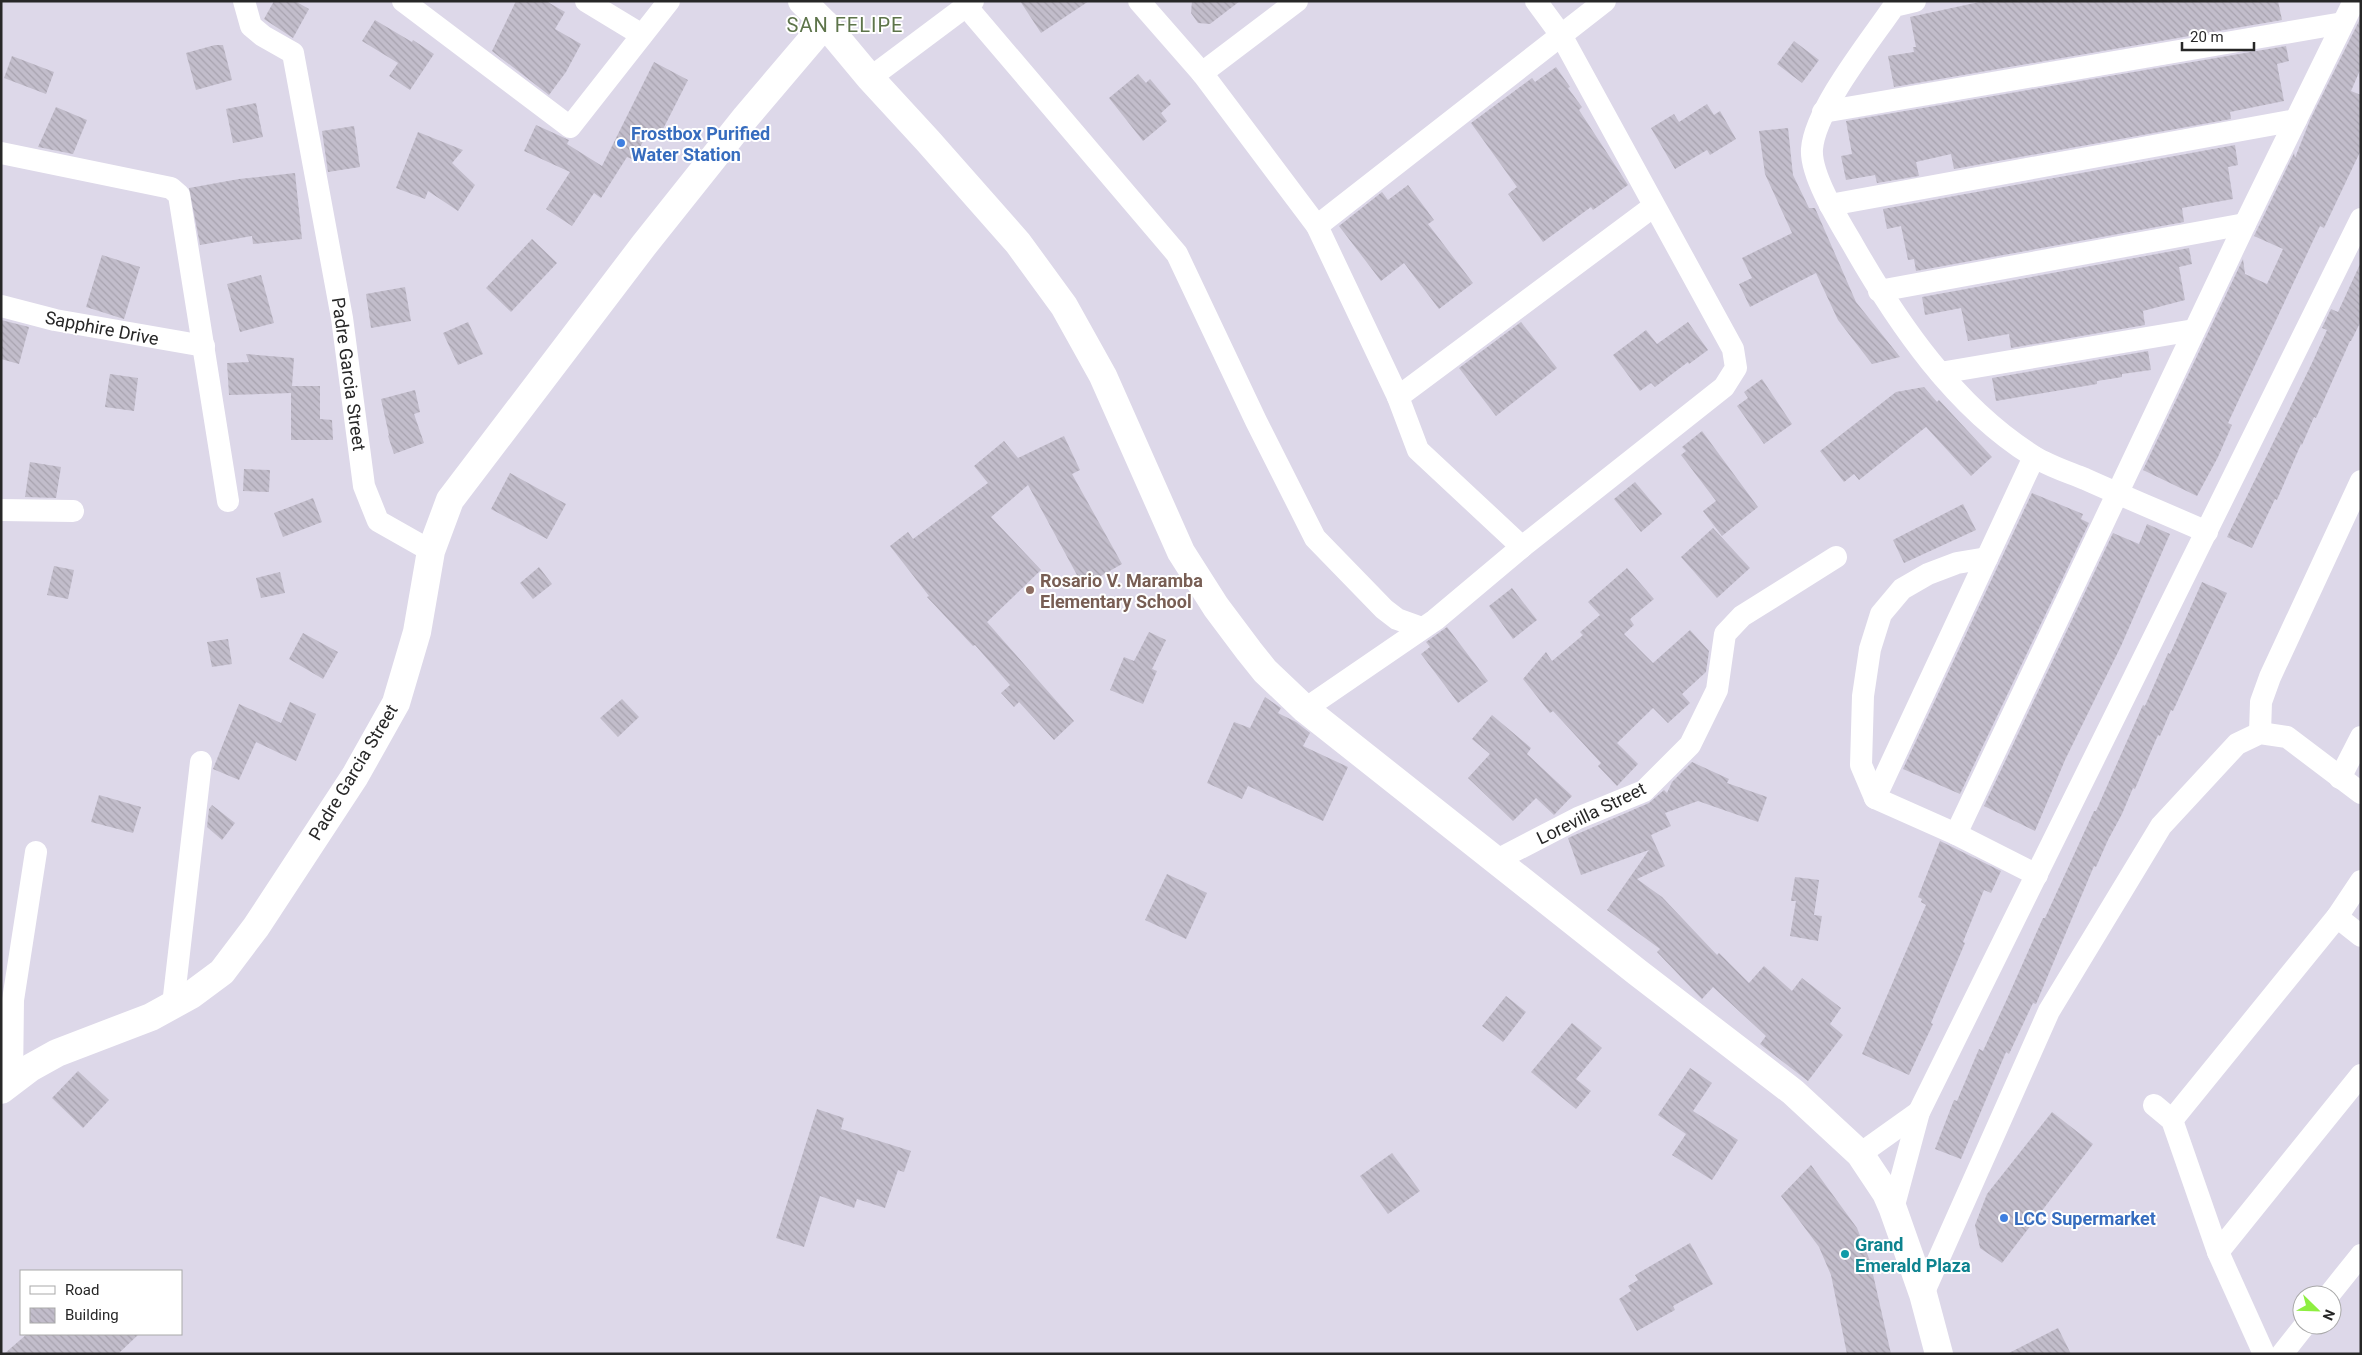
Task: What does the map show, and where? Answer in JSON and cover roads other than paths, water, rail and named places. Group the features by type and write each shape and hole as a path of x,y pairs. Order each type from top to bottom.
{"main road":[{"path":"802,1 825,24 870,78 1018,243 1064,306 1103,376 1181,552 1216,607 1265,671 1305,709 1637,972 1793,1092 1860,1154 1886,1193 1893,1209 1923,1294 1939,1354"},
{"path":"432,550 450,500 650,237 746,117 825,24"},
{"name":"Padre Garcia Street","path":"6,1085 30,1068 58,1053 151,1017 191,995 222,972 256,927 369,752 396,703 417,632 432,550"}],"street":[{"name":"Padre Garcia Street","path":"244,1 251,26 263,36 293,53 342,318 364,486 378,521 432,550"},
{"path":"403,1 570,128 669,1"},
{"path":"586,1 642,35"},
{"path":"1139,1 1202,73 1318,226 1398,397 1418,450 1522,547"},
{"path":"1202,73 1297,1"},
{"path":"1305,709 1435,620 1522,547 1724,387 1736,368 1734,348 1560,35 1536,1"},
{"path":"1318,226 1605,1"},
{"path":"1956,834 2194,330 2354,1"},
{"path":"1901,3 1823,112 1812,149 1815,169 1830,205 1879,291 1940,373 1990,425 2034,457 2206,532"},
{"path":"870,78 970,4 1177,254 1256,421 1315,538 1384,609 1397,619 1422,628"},
{"path":"1823,112 2344,23"},
{"path":"1830,205 2296,120"},
{"path":"1,153 171,188 179,195 228,501"},
{"path":"1398,397 1654,206"},
{"path":"1893,1209 1919,1112 2361,219"},
{"path":"1879,291 2245,224"},
{"name":"Sapphire Drive","path":"1,306 55,320 204,346"},
{"path":"1940,373 2194,330"},
{"path":"1874,798 2034,457"},
{"path":"2260,733 2261,702 2270,678 2361,481"},
{"path":"1,510 73,511"},
{"name":"Lorevilla Street","path":"1496,860 1578,818 1644,791 1690,745 1716,690 1725,634 1742,616 1836,556"},
{"path":"1987,558 1957,563 1928,574 1902,589 1881,614 1870,649 1863,696 1860,765 1874,798 1956,834 2037,875"},
{"path":"1923,1294 2054,1003 2161,826 2237,744 2260,733 2286,737 2361,793"},
{"path":"2340,778 2361,737"},
{"path":"173,1005 200,762"},
{"path":"6,1085 13,1000 36,852"},
{"path":"2172,1120 2337,917 2361,881"},
{"path":"2337,917 2361,936"},
{"path":"2218,1252 2361,1075"},
{"path":"2154,1105 2172,1120 2218,1252 2264,1354"},
{"path":"1860,1154 1919,1112"},
{"path":"2337,1285 2361,1255"},
{"path":"2282,1354 2297,1335"}],"place":[{"name":"Frostbox Purified Water Station","path":"621,143"},
{"name":"Rosario V. Maramba Elementary School","path":"1030,590"},
{"name":"LCC Supermarket","path":"2004,1218"},
{"name":"Grand Emerald Plaza","path":"1845,1254"}],"district":[{"name":"SAN FELIPE","path":"845,25"}]}
